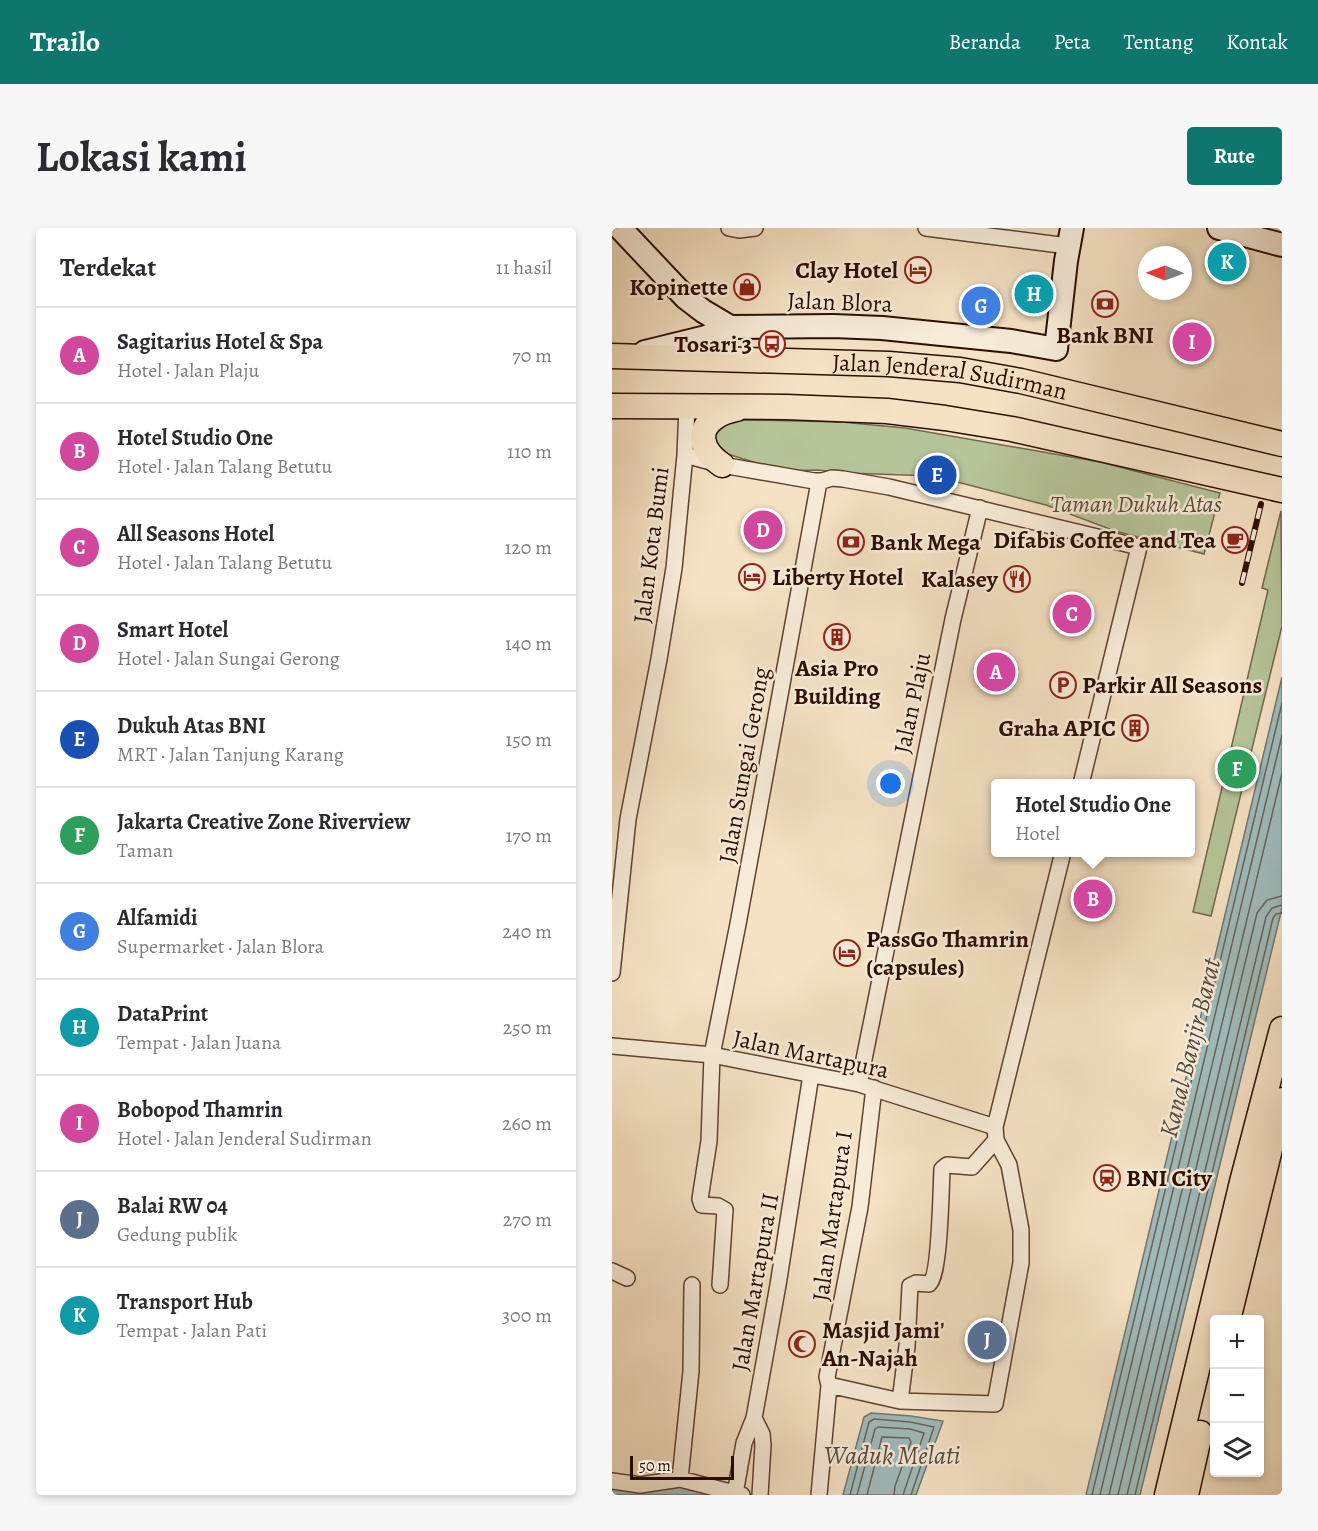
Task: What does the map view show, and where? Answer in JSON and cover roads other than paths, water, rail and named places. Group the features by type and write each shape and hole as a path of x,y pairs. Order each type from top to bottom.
{"main road":[{"name":"Jalan Jenderal Sudirman","path":"621,356 889,364 960,370 1021,381 1282,444"},
{"name":"Jalan Jenderal Sudirman","path":"612,406 786,407 887,411 966,422 1058,439 1282,490"},
{"path":"722,465 711,457 706,449 705,430 716,415 745,408"},
{"path":"1167,1495 1242,1182 1282,1029"},
{"path":"1229,1315 1282,1100"},
{"path":"1186,1495 1210,1394"}],"street":[{"path":"729,228 739,230 755,228"},
{"path":"926,228 1070,237"},
{"path":"1219,228 1282,244"},
{"path":"622,229 686,298 730,327"},
{"name":"Jalan Blora","path":"621,356 682,344 730,327 882,328 1011,341 1056,349 1070,237"},
{"path":"682,344 689,320 690,308 686,298"},
{"name":"Jalan Kota Bumi","path":"612,973 628,819 674,567 685,454 687,406"},
{"path":"685,454 722,465 819,482 832,478 890,487 1139,547 1081,779"},
{"name":"Jalan Sungai Gerong","path":"720,1285 725,1210 718,1206 702,1205 700,1199 709,1141 712,1055 819,482"},
{"name":"Jalan Plaju","path":"859,1084 953,619 980,508"},
{"path":"900,1401 907,1346 910,1286 916,1283 932,1283 933,1280 938,1250 942,1169 947,1164 972,1167 996,1134 1063,857"},
{"name":"Jalan Martapura","path":"612,1046 712,1055 859,1084 996,1134"},
{"name":"Jalan Martapura II","path":"739,1494 744,1443 754,1418 780,1273 811,1075"},
{"name":"Jalan Martapura I","path":"819,1495 829,1385 827,1377 860,1207 874,1088"},
{"path":"829,1385 900,1401 995,1404 1021,1263 1022,1230 1009,1165 996,1134"},
{"path":"612,1271 627,1278"},
{"path":"680,1479 691,1371 692,1285"},
{"path":"754,1418 762,1434 763,1445 760,1495"},
{"path":"612,1481 640,1485 680,1479 739,1494"}],"water":[{"path":"1282,677 1282,908 1140,1495 1086,1495"},
{"name":"Waduk Melati","path":"871,1413 943,1421 916,1495 843,1495 864,1417"},
{"path":"612,1483 677,1485 720,1495 612,1495"}],"railway":[{"path":"1242,583 1261,504"}],"place":[{"name":"Transport Hub","path":"1227,262"},
{"name":"Clay Hotel","path":"918,270"},
{"name":"Kopinette","path":"747,287"},
{"name":"DataPrint","path":"1034,294"},
{"name":"Bank BNI","path":"1105,304"},
{"name":"Alfamidi","path":"981,306"},
{"name":"Bobopod Thamrin","path":"1192,342"},
{"name":"Tosari 3","path":"772,344"},
{"name":"Dukuh Atas BNI","path":"937,475"},
{"name":"Smart Hotel","path":"763,530"},
{"name":"Difabis Coffee and Tea","path":"1235,540"},
{"name":"Bank Mega","path":"851,542"},
{"name":"Liberty Hotel","path":"752,577"},
{"name":"Kalasey","path":"1017,579"},
{"name":"All Seasons Hotel","path":"1072,614"},
{"name":"Asia Pro Building","path":"837,637"},
{"name":"Sagitarius Hotel & Spa","path":"996,672"},
{"name":"Parkir All Seasons","path":"1063,685"},
{"name":"Graha APIC","path":"1135,728"},
{"name":"Jakarta Creative Zone Riverview","path":"1237,769"},
{"name":"Hotel Studio One","path":"1093,899"},
{"name":"PassGo Thamrin (capsules)","path":"847,953"},
{"name":"BNI City","path":"1107,1178"},
{"name":"Balai RW 04","path":"987,1340"},
{"name":"Masjid Jami' An-Najah","path":"802,1344"}],"park label":[{"name":"Taman Dukuh Atas","path":"1136,504"}],"water label":[{"name":"Kanal Banjir Barat","path":"1190,1048"}]}
